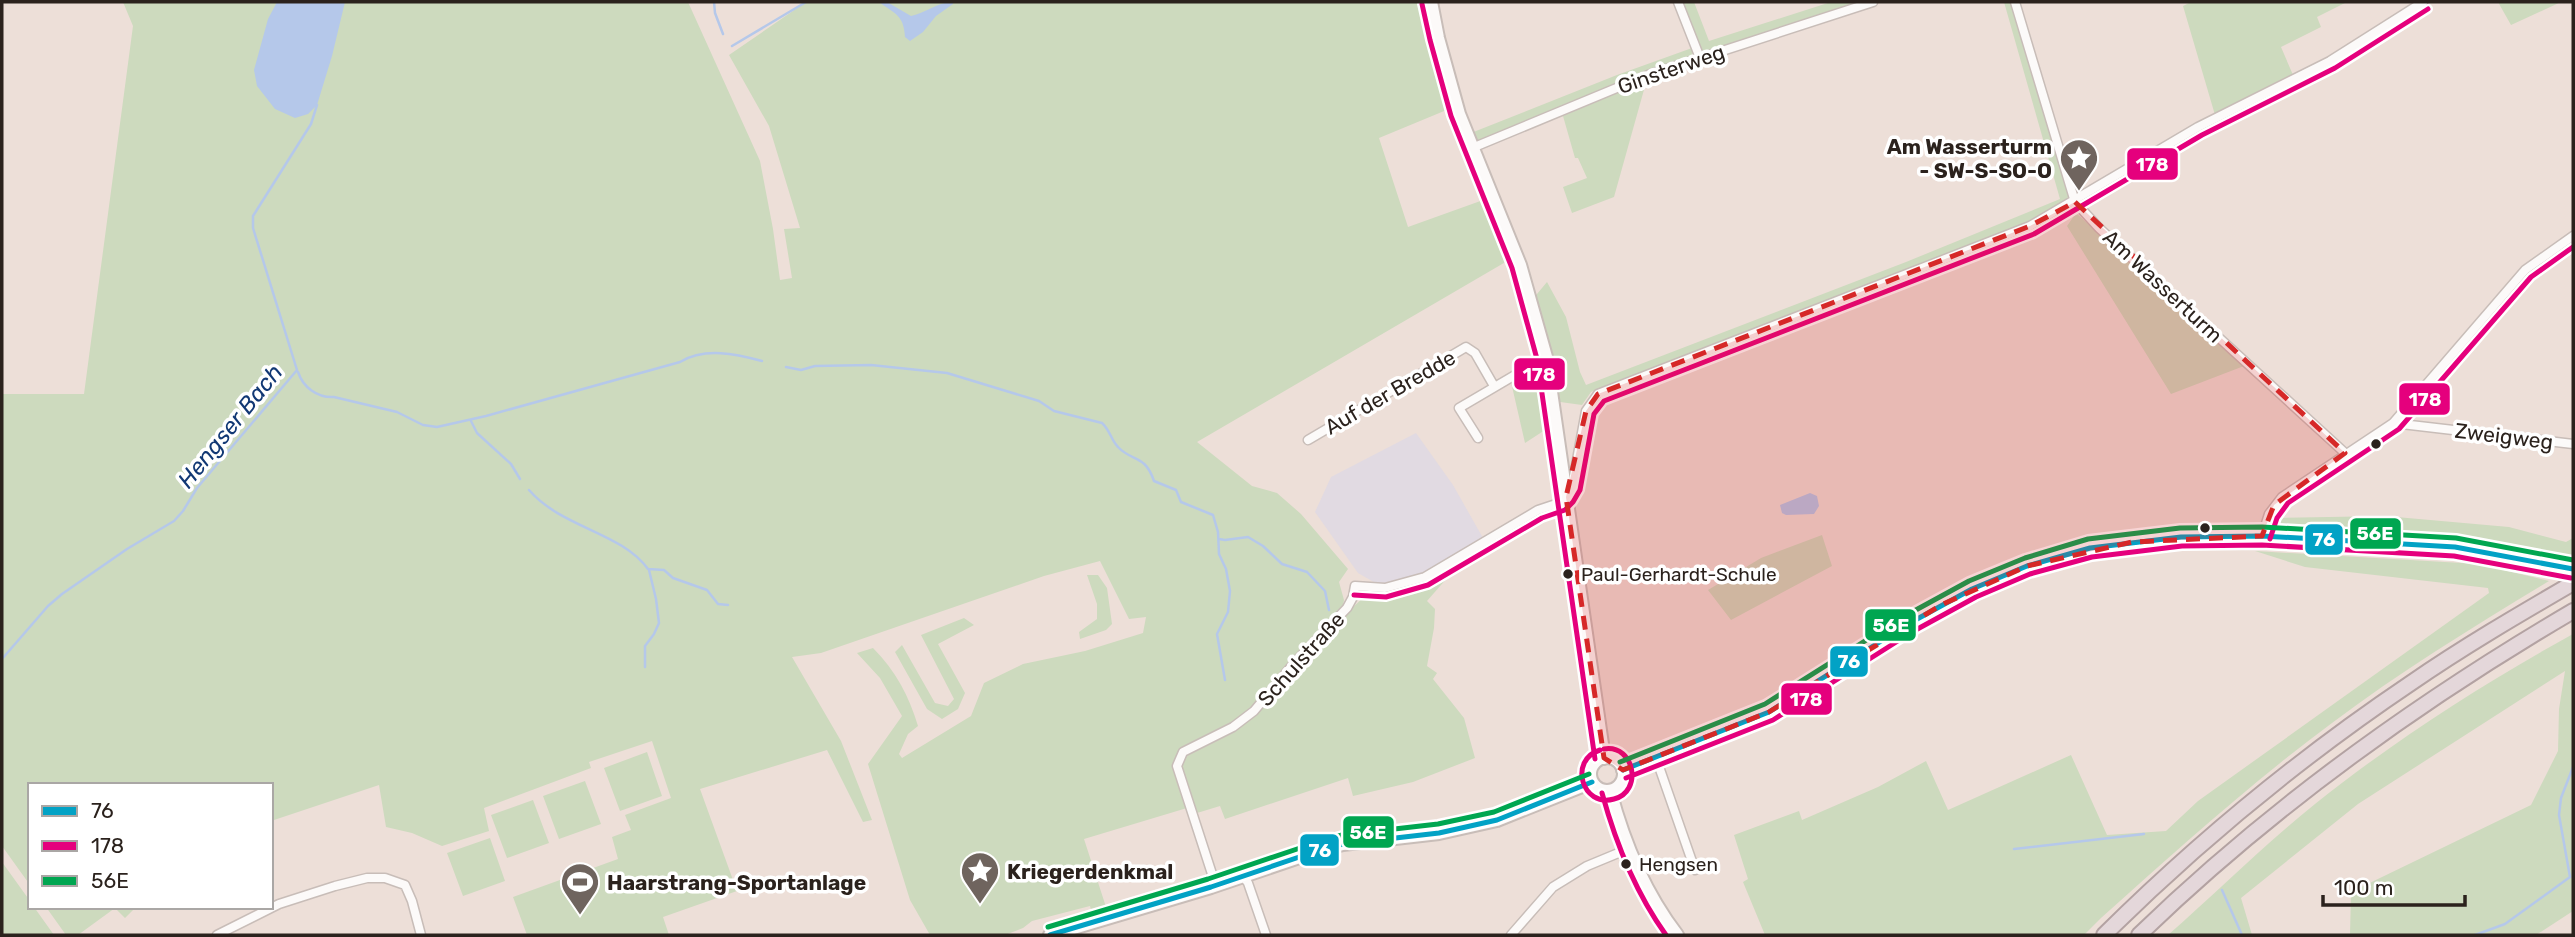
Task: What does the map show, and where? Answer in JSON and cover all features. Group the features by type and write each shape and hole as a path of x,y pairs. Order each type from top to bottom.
{"highway":[{"path":"2104,935 2232,818 2337,734 2411,683 2573,583"},
{"path":"2139,935 2247,837 2352,753 2492,659 2573,611"}],"main road":[{"path":"1431,2 1448,80 1472,148 1520,265 1546,357 1604,758"},
{"path":"1623,770 1769,712 1941,605 2027,566 2080,550 2156,538 2262,536 2455,547 2569,568"},
{"path":"1604,758 1618,761 1623,770 1623,781 1610,791 1600,790 1592,782 1591,768 1604,758"},
{"path":"1050,935 1077,932 1343,844 1439,833 1497,820 1592,782"},
{"path":"1610,791 1629,849 1653,902 1677,935"}],"street":[{"path":"1678,2 1700,58"},
{"name":"Ginsterweg","path":"1472,148 1648,75 1873,2"},
{"name":"Am Wasserturm","path":"2015,2 2075,202 2099,228 2345,453"},
{"path":"1566,498 1572,487 1586,411 1598,394 2030,226 2075,202 2198,127 2357,45 2423,2"},
{"path":"2262,536 2264,522 2274,505 2345,453 2393,423 2525,270 2573,236"},
{"name":"Auf der Bredde","path":"1308,440 1466,347 1475,353 1494,386"},
{"path":"1478,438 1459,408 1546,357"},
{"name":"Zweigweg","path":"2393,423 2573,444"},
{"name":"Schulstraße","path":"1213,877 1177,766 1184,752 1233,727 1254,711 1295,662 1347,608 1353,597 1354,586 1385,588 1425,576 1538,510 1566,498"},
{"path":"1656,758 1695,870"},
{"path":"1511,935 1553,887 1587,866 1629,849"},
{"path":"1243,877 1248,883 1266,935"},
{"path":"273,907 356,881 385,878 405,885 421,935"},
{"path":"217,935 269,909"}],"highlighted area":[{"path":"2075,202 2345,453 2274,505 2262,536 2132,542 2027,566 1941,605 1769,712 1623,770 1604,758 1566,497 1586,411 1598,394 2030,226"}],"shaded area":[{"path":"1416,433 1453,485 1483,538 1423,573 1393,584 1379,585 1358,573 1315,512 1331,477"}],"green space":[{"path":"123,2 688,2 760,161 780,280 792,278 784,229 800,228 769,126 729,55 806,2 1422,2 1426,37 1449,109 1379,138 1408,227 1486,199 1509,260 1197,442 1252,486 1277,493 1301,514 1348,569 1339,582 1343,606 1350,610 1365,596 1407,589 1443,572 1448,577 1427,601 1435,609 1427,666 1437,673 1433,679 1464,718 1475,758 1413,782 1353,796 1348,778 1225,819 1220,806 1197,813 1187,808 1084,839 1106,907 1091,910 1090,906 1032,921 1005,935 930,935 910,900 868,764 902,716 880,678 857,653 873,648 901,684 910,704 918,726 908,734 899,754 902,758 971,716 984,683 1023,664 1085,651 1143,633 1146,617 1129,619 1100,561 1044,576 821,653 792,657 841,741 872,820 863,822 827,750 700,789 737,891 663,917 669,935 527,935 513,897 618,859 612,837 631,830 625,815 671,798 652,741 589,762 591,768 484,808 489,831 442,846 412,833 386,827 379,785 273,820 273,783 28,783 28,882 2,846 2,394 84,394 133,26"},
{"path":"1681,2 1694,2 1709,41 1831,2 1865,2 1703,52"},
{"path":"2004,2 2012,2 2069,195 2065,202 2028,224 1591,392 1582,405 1553,401 1532,300 1547,282 1566,317 1586,385 1906,262 2060,199"},
{"path":"2191,2 2347,2 2317,17 2321,27 2281,47 2293,75 2215,115 2183,6"},
{"path":"2498,2 2561,2 2511,25"},
{"path":"1692,48 1690,58 1475,144 1471,133"},
{"path":"1647,79 1614,197 1572,213 1563,187 1587,178 1578,158 1575,158 1563,116"},
{"path":"2076,213 2244,366 2171,394 2067,226"},
{"path":"1533,373 1536,376 1545,430 1525,443 1511,382"},
{"path":"2385,516 2509,527 2566,542 2573,538 2573,557 2467,539 2283,528 2277,518"},
{"path":"1822,535 1832,566 1731,620 1708,590 1761,558"},
{"path":"2255,551 2479,564 2549,581 2411,667 2302,746 2214,818 2084,935 1765,935 1743,882 1748,879 1734,835 1799,811 1802,820 1878,787 1926,761 1948,810 2071,755 2107,835 2166,831 2198,801 2489,593 2488,588 2305,567"},
{"path":"1087,575 1098,575 1107,588 1112,624 1106,630 1080,639 1079,632 1097,619 1097,604"},
{"path":"964,618 974,625 938,644 965,693 958,709 942,719 927,709 895,652 902,645 935,703 948,706 954,699 921,635"},
{"path":"2573,634 2573,911 2536,935 2350,935 2351,892 2531,805 2558,751 2559,709 2565,671 2358,804 2241,898 2252,935 2168,935 2277,836 2345,780 2441,713"},
{"path":"647,752 662,796 620,811 604,768"},
{"path":"585,781 601,824 559,839 543,796"},
{"path":"533,800 549,843 507,858 491,815"},
{"path":"490,838 505,881 463,896 447,853"},
{"path":"2,862 28,898 28,909 35,909 54,935 2,935"},
{"path":"47,909 114,909 78,935 66,935"},
{"path":"116,909 134,909 125,918"}],"water":[{"path":"277,2 345,2 317,105 308,114 295,118 275,109 257,86 254,70 268,19"},
{"path":"879,2 887,2 911,16 942,4 953,4 910,41 905,37 901,19"},
{"path":"1810,493 1817,496 1819,506 1814,514 1782,513 1780,505"}],"waterway":[{"path":"714,2 723,34"},
{"path":"732,46 806,2"},
{"name":"Hengser Bach","path":"2,659 48,606 62,594 127,549 174,521 197,488 297,370 253,228 253,216 311,124 317,105"},
{"path":"298,372 307,387 322,396 397,412 423,425 437,427 486,416 690,357 710,353 731,354 762,361"},
{"path":"786,367 801,370 815,366 871,365 947,373 1039,401 1054,411 1102,423 1123,452 1147,466 1154,481 1176,490 1181,502 1213,515 1218,532 1219,554 1226,569 1230,591 1228,612 1217,634 1225,680"},
{"path":"471,421 477,433 511,464 520,479"},
{"path":"529,490 542,503 558,513 623,546 648,569 664,570 673,578 707,590 718,604 728,605"},
{"path":"1219,539 1248,537 1263,546 1282,564 1307,572 1325,591 1329,610"},
{"path":"645,667 645,646 659,623 649,570"},
{"path":"2475,935 2505,924 2570,877 2559,815 2561,798 2573,767"},
{"path":"2014,849 2144,834"},
{"path":"2222,890 2242,935"}],"transit line":[{"name":"178","path":"1422,4 1451,116 1512,268 1537,359 1595,759"},
{"name":"178","path":"1354,595 1386,597 1428,585 1542,518 1565,510 1580,490 1594,414 1604,401 2034,234 2202,135 2335,68 2428,9"},
{"name":"178","path":"2270,539 2277,518 2288,503 2399,429 2531,277 2573,247"},
{"name":"56E","path":"1620,762 1765,704 1903,617 1969,581 2025,558 2088,539 2180,528 2262,527 2456,538 2573,560"},
{"name":"76","path":"1623,770 1769,712 1908,624 1972,589 2027,566 2090,548 2181,537 2262,536 2455,547 2573,569"},
{"name":"178","path":"1626,778 1773,720 1912,632 1976,597 2030,574 2092,557 2182,546 2262,545 2454,556 2571,578"},
{"name":"178","path":"1600,750 1590,755 1584,763 1583,782 1594,797 1614,799 1629,788 1632,770 1623,754 1615,749 1604,749"},
{"name":"56E","path":"1048,927 1342,835 1438,824 1494,812 1589,774"},
{"name":"76","path":"1050,935 1211,887 1323,849 1343,844 1439,833 1497,820 1592,782"},
{"name":"178","path":"1602,793 1628,867 1645,902 1666,935"}],"place":[{"name":"Am Wasserturm - SW-S-SO-O","path":"2079,192"},
{"name":"Paul-Gerhardt-Schule","path":"1568,574"},
{"name":"Hengsen","path":"1626,864"},
{"name":"Kriegerdenkmal","path":"980,905"},
{"name":"Haarstrang-Sportanlage","path":"580,916"}]}
